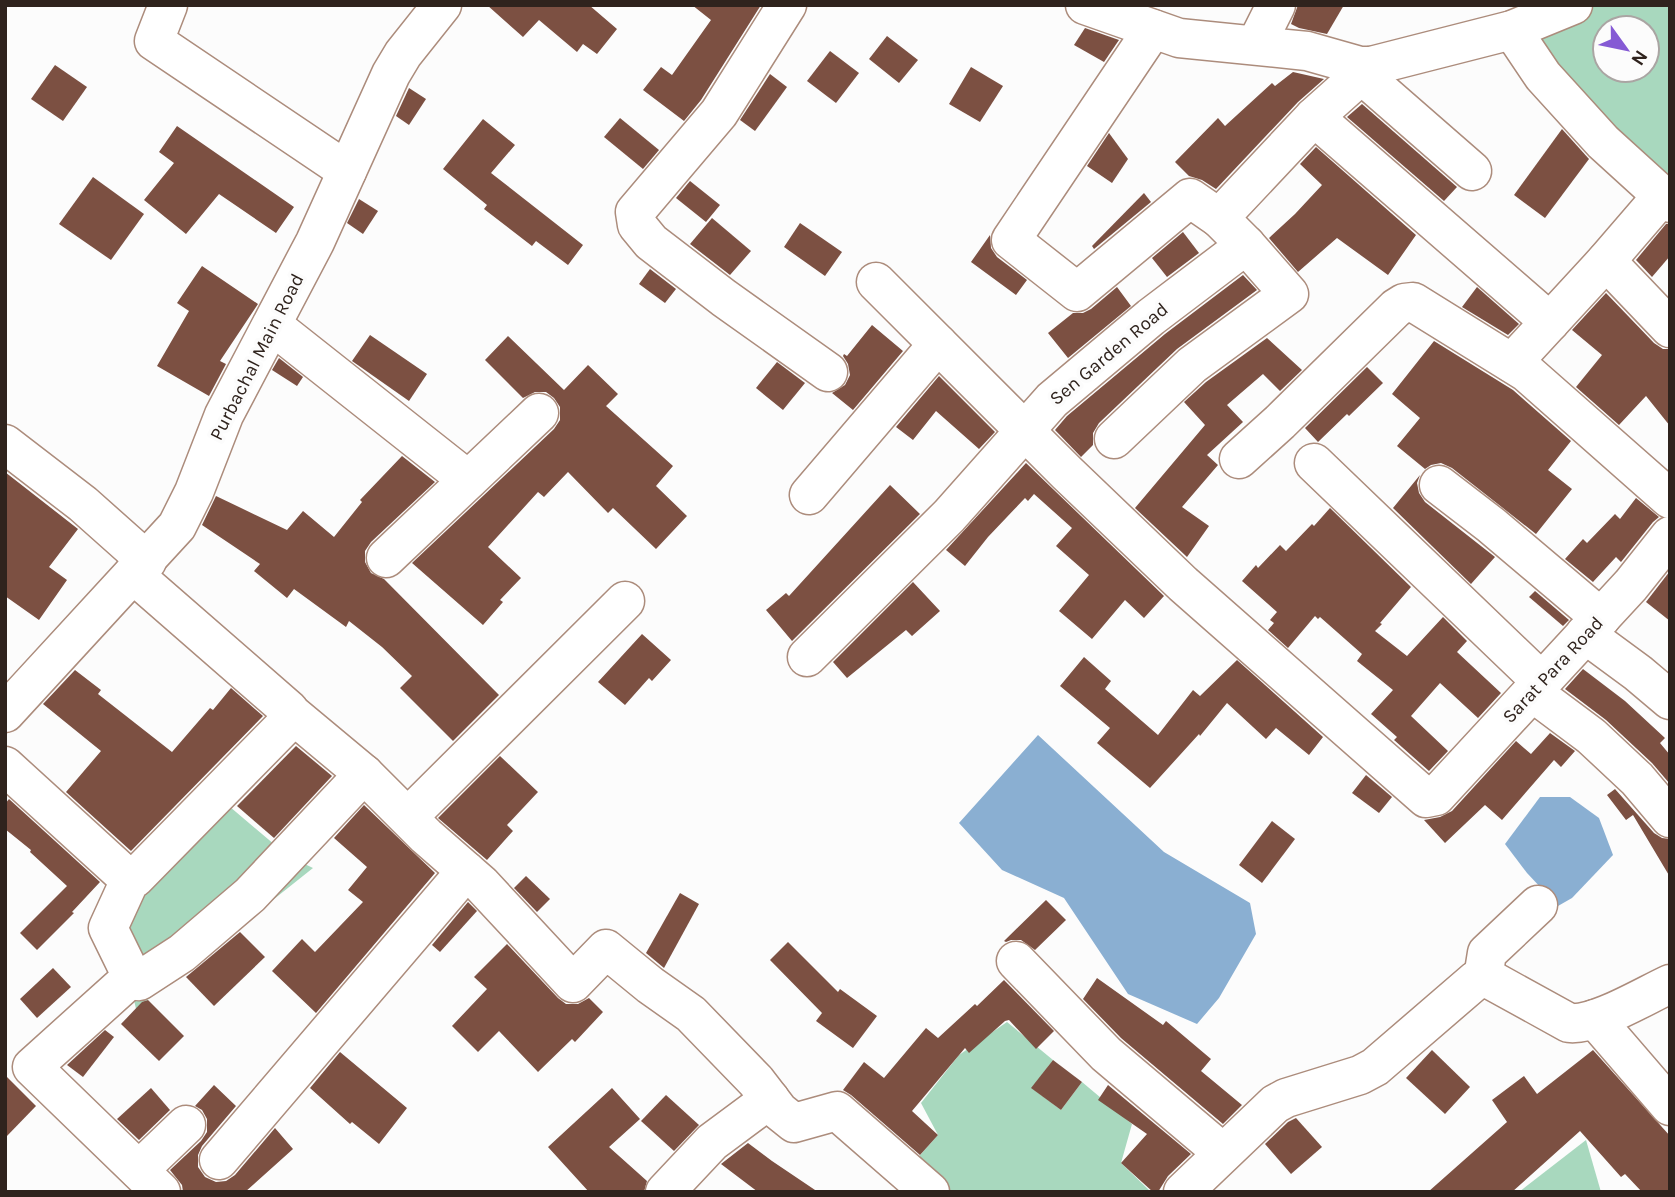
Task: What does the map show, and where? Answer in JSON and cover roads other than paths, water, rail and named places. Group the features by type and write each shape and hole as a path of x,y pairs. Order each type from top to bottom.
{"street":[{"path":"168,5 154,41 347,171"},
{"name":"Purbachal Main Road","path":"5,713 177,526 187,508 224,415 324,223 396,65 442,5"},
{"path":"787,5 719,113 650,193 635,212 634,219 641,232 652,242 724,298 828,372"},
{"path":"1085,5 1179,38 1307,51 1360,66 1472,171"},
{"path":"1256,45 1276,5"},
{"path":"1219,218 1314,117 1367,70 1512,30 1571,6"},
{"path":"1114,439 1192,365 1289,294 1219,218 1191,198 1077,292 1011,240 1153,29"},
{"path":"1512,30 1543,76 1603,142 1666,200 1512,363"},
{"path":"1314,117 1550,322"},
{"name":"Sen Garden Road","path":"807,657 949,516 1024,429 1061,392 1151,317 1246,245"},
{"path":"1606,261 1670,328"},
{"path":"876,282 1024,429"},
{"path":"1239,459 1395,308 1413,302 1512,363 1544,387 1670,499"},
{"path":"272,326 467,481"},
{"path":"809,495 938,344"},
{"path":"386,558 539,412"},
{"name":"Sarat Para Road","path":"1024,429 1183,584 1426,798 1436,796 1593,626 1670,536"},
{"path":"5,444 83,504 140,567 292,714 364,774 481,884 573,982 606,949 650,985 691,1013 756,1081 779,1111 794,1123 837,1111 930,1192"},
{"path":"1314,463 1537,687 1637,779 1670,818"},
{"path":"1439,485 1491,525 1638,673 1670,700"},
{"path":"408,817 625,601"},
{"path":"292,714 289,723 130,880 108,928 132,977 139,981 182,953 250,895 364,774"},
{"path":"5,766 130,880"},
{"path":"219,1160 466,871"},
{"path":"1483,978 1487,953 1538,905"},
{"path":"1016,961 1106,1054 1223,1153"},
{"path":"132,977 32,1067 150,1181 186,1125"},
{"path":"1183,1192 1275,1104 1286,1098 1360,1075 1375,1067 1476,980 1491,979 1569,1023 1580,1024 1670,984"},
{"path":"1595,1019 1670,1106"},
{"path":"665,1192 712,1142 770,1099"}],"water":[{"path":"1038,735 1164,852 1250,903 1256,934 1219,998 1197,1024 1128,994 1064,898 1002,870 959,823"},
{"path":"1540,797 1570,797 1599,818 1613,855 1572,898 1558,906 1527,873 1505,844"}]}
